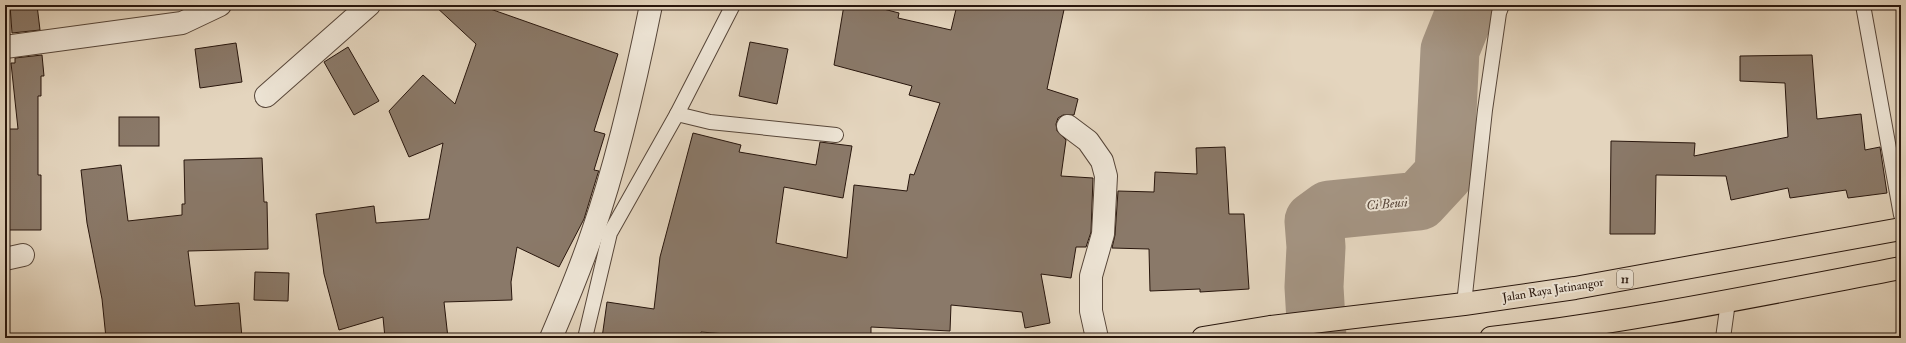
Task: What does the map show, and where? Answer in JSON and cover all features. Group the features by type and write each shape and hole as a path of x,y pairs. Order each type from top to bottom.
{"highway":[{"name":"Jalan Raya Jatinangor","path":"1203,338 1270,327 1464,304 1575,288 1901,229"},
{"path":"1491,338 1571,333 1901,268"}],"street":[{"path":"5,47 182,23 220,5"},
{"path":"266,96 369,5"},
{"path":"551,338 593,231 609,180 641,55 651,5"},
{"path":"1068,126 1088,141 1102,161 1106,176 1103,234 1091,276 1091,311 1097,338"}],"lane":[{"path":"585,338 610,233 677,114 733,5"},
{"path":"1464,304 1485,110 1499,13 1502,5"},
{"path":"1863,5 1901,215"},
{"path":"677,114 710,122 836,135"},
{"path":"1723,338 1728,302"}],"building":[{"path":"10,5 37,5 40,30 12,33"},
{"path":"434,5 479,5 618,54 594,131 605,134 594,170 599,171 584,219 559,267 517,247 511,282 512,300 444,302 448,338 385,338 383,317 339,330 324,274 316,214 374,206 376,223 429,219 443,143 409,157 389,111 423,75 455,104 476,44"},
{"path":"844,5 868,5 899,13 898,18 951,30 957,5 1065,5 1047,89 1078,99 1074,115 1063,115 1058,118 1056,124 1057,131 1066,140 1061,176 1093,178 1091,232 1086,247 1076,247 1071,278 1041,274 1050,323 1025,328 1022,312 951,305 950,331 871,327 871,338 776,338 701,332 700,338 602,338 607,302 654,309 660,257 693,133 741,145 739,152 816,165 820,142 852,146 843,198 784,187 776,243 847,258 854,185 907,191 910,174 914,175 940,103 909,95 912,86 834,65"},
{"path":"750,42 788,49 777,104 739,96"},
{"path":"236,43 242,82 200,88 195,49"},
{"path":"348,47 379,101 354,115 324,62"},
{"path":"42,55 44,76 41,76 41,96 38,96 38,175 41,175 41,230 5,230 5,129 18,129 11,63 15,63 15,58"},
{"path":"1812,55 1817,119 1861,114 1865,150 1880,147 1887,193 1848,198 1846,190 1790,198 1788,188 1731,200 1726,176 1656,175 1655,234 1610,234 1611,141 1695,143 1694,156 1788,137 1785,83 1740,81 1740,56"},
{"path":"119,117 159,117 159,146 119,146"},
{"path":"1225,147 1229,214 1244,214 1249,289 1200,292 1200,289 1150,291 1149,249 1112,248 1115,235 1118,191 1154,192 1155,172 1197,174 1196,148"},
{"path":"262,158 264,202 267,202 268,249 188,251 195,306 239,303 242,338 106,338 102,299 87,223 81,170 121,165 128,221 182,215 182,204 185,204 184,160"},
{"path":"255,272 289,273 288,301 254,300"}],"waterway":[{"name":"Ci Beusi","path":"1317,338 1314,287 1316,247 1314,221 1329,210 1419,201 1444,174 1450,50 1468,5"}]}
